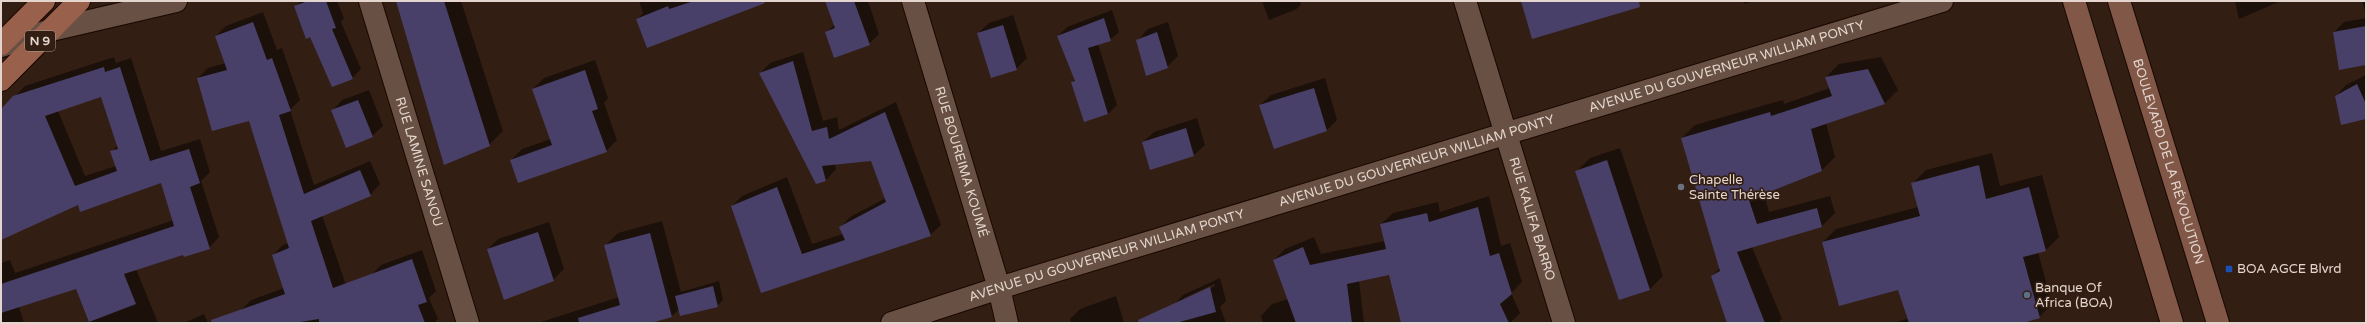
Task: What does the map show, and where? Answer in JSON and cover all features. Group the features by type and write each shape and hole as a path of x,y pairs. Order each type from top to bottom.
{"main road":[{"name":"N 9","path":"1,45 44,1"},
{"name":"N 9","path":"1,80 79,1"},
{"path":"2074,1 2172,323"},
{"name":"BOULEVARD DE LA RÉVOLUTION","path":"2119,1 2218,323"}],"street":[{"path":"1,45 51,30 176,1"},
{"name":"RUE LAMINE SANOU","path":"370,1 468,323"},
{"name":"RUE BOUREIMA KOUMÉ","path":"913,1 999,288 1007,323"},
{"name":"RUE KALIFA BARRO","path":"1465,1 1564,323"},
{"name":"AVENUE DU GOUVERNEUR WILLIAM PONTY","path":"892,323 999,288 1942,1"}],"building":[{"path":"308,1 326,1 336,28 332,29 353,79 332,87 310,37 306,39 294,6"},
{"path":"396,1 444,1 490,146 444,165"},
{"path":"694,1 764,1 765,3 647,48 636,19 668,6 669,9"},
{"path":"825,1 854,1 870,45 834,58 825,32 835,28"},
{"path":"1521,1 1639,1 1640,7 1532,39"},
{"path":"1104,18 1111,41 1088,48 1108,114 1084,122 1071,82 1075,81 1057,36"},
{"path":"253,22 267,60 272,58 291,111 279,115 304,194 360,170 371,196 311,221 333,288 412,259 427,302 418,305 425,323 319,323 319,319 294,323 212,323 211,320 285,294 272,255 289,248 249,121 212,131 197,78 227,70 215,36"},
{"path":"1003,25 1017,70 991,78 977,33"},
{"path":"2366,26 2366,65 2339,70 2333,32"},
{"path":"1157,32 1168,68 1146,76 1136,40"},
{"path":"793,61 812,131 827,127 829,139 885,112 931,236 761,293 731,206 777,187 802,254 845,240 839,227 886,202 871,161 822,166 826,181 816,184 759,73"},
{"path":"104,67 105,72 120,67 150,161 189,149 200,183 190,187 210,249 184,257 183,255 124,274 136,304 89,322 76,289 1,313 1,284 174,226 161,183 80,212 78,205 1,240 1,109 13,96","holes":["101,97 118,149 110,151 117,171 75,186 45,116"]},
{"path":"1868,69 1885,104 1811,129 1822,171 1749,200 1757,224 1817,208 1822,227 1737,252 1765,323 1727,323 1711,276 1720,271 1681,138 1770,112 1771,116 1832,96 1825,77"},
{"path":"585,70 598,109 592,111 607,152 518,183 510,160 552,145 532,89"},
{"path":"2357,84 2366,104 2366,119 2341,125 2335,96"},
{"path":"1314,88 1327,131 1274,149 1259,105"},
{"path":"358,100 373,137 346,148 331,110"},
{"path":"1186,128 1194,156 1150,170 1142,142"},
{"path":"1607,160 1650,290 1619,300 1575,171"},
{"path":"1979,165 1986,199 2029,187 2046,251 2023,257 2040,318 2023,323 1909,323 1898,290 1839,306 1822,242 1920,216 1911,183"},
{"path":"1478,207 1490,256 1499,253 1512,294 1500,304 1509,323 1401,323 1389,275 1347,284 1352,323 1296,323 1273,260 1303,247 1310,265 1386,249 1380,224 1427,213 1429,222"},
{"path":"538,232 554,281 504,300 487,249"},
{"path":"650,233 672,317 651,323 579,323 578,318 620,305 604,245"},
{"path":"713,286 718,307 680,316 675,296"},
{"path":"1210,287 1216,312 1176,323 1139,323 1138,320"}],"place":[{"name":"Chapelle Sainte Thérèse","path":"1681,187"},
{"name":"BOA AGCE Blvrd","path":"2229,269"},
{"name":"Banque Of Africa (BOA)","path":"2027,295"}]}
